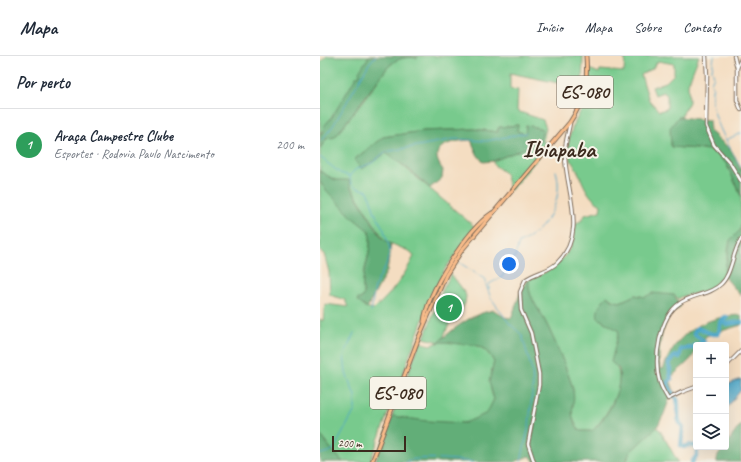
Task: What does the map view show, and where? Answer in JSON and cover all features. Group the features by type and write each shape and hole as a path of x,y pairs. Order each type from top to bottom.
{"main road":[{"name":"ES-080","path":"372,462 424,324 433,296 453,258 471,233 494,212 570,122 580,107 587,76 586,56"}],"street":[{"path":"706,56 707,76 705,119 708,131 714,145 730,162 741,181"},
{"path":"734,56 737,68 737,100 741,110"},
{"path":"737,68 741,59"},
{"path":"534,462 528,444 539,385 539,374 531,333 521,310 520,292 525,280 545,272 557,263 570,244 572,237 573,208 564,155 570,122"},
{"path":"693,388 668,399 660,384 658,374 661,334 664,322 668,313 678,304 713,290 722,283 727,277 734,251 741,239"},
{"path":"729,363 741,352"}],"green space":[{"path":"327,56 369,56 360,75 320,134 320,62"},
{"path":"369,56 419,56 417,58 408,57 400,59 387,68 335,137 326,139 320,149 320,134 323,132 324,126 332,117 356,77 360,75 359,72"},
{"path":"410,56 417,58 419,56 583,56 582,88 510,73 510,89 518,90 517,111 543,120 546,128 543,141 549,145 510,191 505,173 494,165 493,161 540,142 543,129 526,125 526,134 517,131 518,125 500,127 498,128 498,132 474,129 423,131 383,137 355,159 362,169 386,153 394,158 476,228 445,269 429,303 370,462 343,462 320,434 320,319 323,321 325,304 348,307 345,300 330,295 329,272 324,254 320,251 320,182 353,218 369,230 370,247 363,280 365,294 361,299 364,307 374,309 386,297 397,285 414,256 411,252 385,241 349,184 330,178 320,171 320,149 326,139 335,137 387,68 396,60"},
{"path":"625,56 699,56 688,84 689,102 681,117 678,117 671,147 711,150 726,163 741,196 741,226 740,230 730,240 724,276 709,290 681,297 679,299 674,295 645,297 635,295 620,302 615,302 607,296 598,318 619,331 615,365 619,372 619,381 614,400 603,418 592,431 580,431 573,420 572,415 574,396 571,383 552,334 531,295 529,290 529,279 542,274 560,262 572,244 576,223 581,221 585,215 600,211 601,205 588,192 569,157 568,143 572,129 587,94 589,69 599,73 600,70 624,72","holes":["658,61 674,64 674,74 666,82 652,87 655,95 663,92 667,95 667,109 659,111 649,100 641,75 652,69"]},
{"path":"678,117 709,120 710,131 731,150 741,170 741,196 726,163 711,150 671,147 670,128"},
{"path":"518,125 517,131 525,134 526,125 543,129 540,142 493,161 483,162 477,154 471,140 443,146 437,155 438,162 443,170 442,178 430,188 407,168 386,153 362,169 355,161 355,159 383,137 423,131 474,129 498,132 498,128 500,127"},
{"path":"320,171 335,180 349,180 351,188 382,238 391,244 387,271 367,308 357,301 358,299 361,299 364,294 363,280 370,247 369,231 353,218 326,190 320,182"},
{"path":"741,226 741,296 724,276 730,240 740,230"},
{"path":"451,274 464,291 466,296 465,303 456,321 451,320 441,342 474,345 486,351 494,362 490,380 494,399 487,413 478,419 468,422 428,422 392,416 420,342 430,345 440,342 424,338 442,291"},
{"path":"529,279 529,290 531,295 552,334 571,383 574,396 572,415 573,420 580,431 592,431 598,425 613,403 618,386 619,369 611,362 619,331 598,318 600,306 607,296 611,300 620,302 635,295 645,297 652,293 674,295 681,306 670,316 662,334 659,349 659,362 660,368 663,369 671,352 678,342 693,329 711,320 741,315 741,325 706,336 702,342 693,342 693,355 690,360 670,379 675,394 669,400 657,427 630,452 626,462 534,462 534,460 529,456 515,462 375,462 392,416 427,421 465,423 487,413 494,399 489,382 494,362 491,356 484,349 476,345 445,342 437,343 463,322 485,312 494,310 504,317 511,318 526,282"},
{"path":"741,424 741,462 717,462 717,457 722,450 729,450 729,440"},
{"path":"656,427 660,430 678,462 626,462 630,452"},
{"path":"320,434 331,449 343,462 320,462"}],"water":[{"path":"741,379 741,390 729,405 729,384"}],"waterway":[{"path":"320,142 333,126 370,62 376,56"},
{"path":"714,56 712,70 714,76 711,83 713,86 713,106 720,128 741,167"},
{"path":"371,312 375,286 387,263 390,249 384,230 375,213 368,191 355,187 351,183 350,175 356,169 372,163 385,152 455,139 486,141 526,133"},
{"path":"726,140 741,133"},
{"path":"320,157 340,173 350,176"},
{"path":"489,289 489,284 502,277 515,256 519,243 529,238 537,231 545,223 551,213 558,193 556,171"},
{"path":"457,261 486,280 486,285 491,298 509,323 522,335 532,371 533,384 529,425 521,462"},
{"path":"702,342 704,341 694,334 697,328 712,334 718,334 720,330 720,323 724,317 727,317 724,322 726,324 741,322"},
{"path":"320,454 334,449 355,410 355,396 346,373 344,356 354,333"},
{"path":"674,396 667,383 671,379 669,363 675,356 679,358 681,349 693,347"},
{"path":"677,399 678,417 683,427 681,446 693,446"},
{"path":"692,462 697,455 697,450"},
{"path":"405,462 427,458 473,462"}],"place":[{"name":"Araça Campestre Clube","path":"449,308"}],"district":[{"name":"Ibiapaba","path":"559,149"}]}
